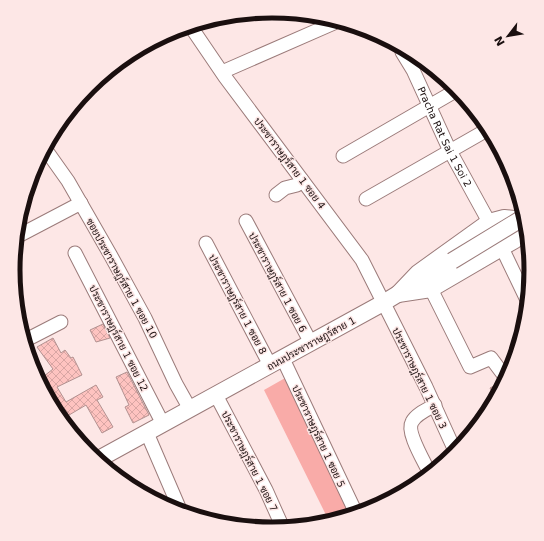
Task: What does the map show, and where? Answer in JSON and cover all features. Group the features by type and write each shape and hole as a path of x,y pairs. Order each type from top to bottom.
{"main road":[{"path":"510,218 514,219 519,227 515,240 431,289 398,294 418,273 489,222 510,218"},
{"name":"ถนนประชาราษฎร์สาย 1","path":"102,457 384,303 520,220"}],"street":[{"path":"222,72 329,25"},
{"name":"ประชาราษฎร์สาย 1 ซอย 4","path":"193,30 222,72 362,260 384,303"},
{"name":"Pracha Rat Sai 1 Soi 2","path":"404,56 450,151 489,222"},
{"path":"343,156 452,93"},
{"path":"366,199 483,131"},
{"name":"ซอยประชาราษฎร์สาย 1 ซอย 10","path":"48,154 68,181 145,318 176,384 190,409"},
{"path":"276,194 285,188 296,185 302,180"},
{"path":"23,234 80,203"},
{"name":"ประชาราษฎร์สาย 1 ซอย 6","path":"246,221 311,343"},
{"name":"ประชาราษฎร์สาย 1 ซอย 8","path":"206,243 276,362"},
{"path":"502,248 523,292"},
{"name":"ประชาราษฎร์สาย 1 ซอย 12","path":"75,253 163,424"},
{"path":"431,289 470,367 491,358 502,373"},
{"name":"ประชาราษฎร์สาย 1 ซอย 3","path":"384,303 435,405 453,447"},
{"path":"29,339 61,322"},
{"name":"ประชาราษฎร์สาย 1 ซอย 5","path":"276,362 354,510"},
{"name":"ประชาราษฎร์สาย 1 ซอย 7","path":"216,395 266,490 281,522"},
{"path":"428,469 411,432 411,423 414,418 435,405"},
{"path":"147,433 178,505"}],"shaded area":[{"path":"294,373 358,508 327,517 264,390"}],"building":[{"path":"103,324 110,338 96,342 90,330"},
{"path":"53,338 61,353 65,350 71,358 73,357 82,375 57,387 66,402 96,385 103,397 97,400 113,427 102,433 86,405 66,417 53,397 43,377 53,369 37,347"},
{"path":"127,372 149,415 133,423 125,407 129,405 116,377"},
{"path":"497,385 493,393 490,388"}]}
